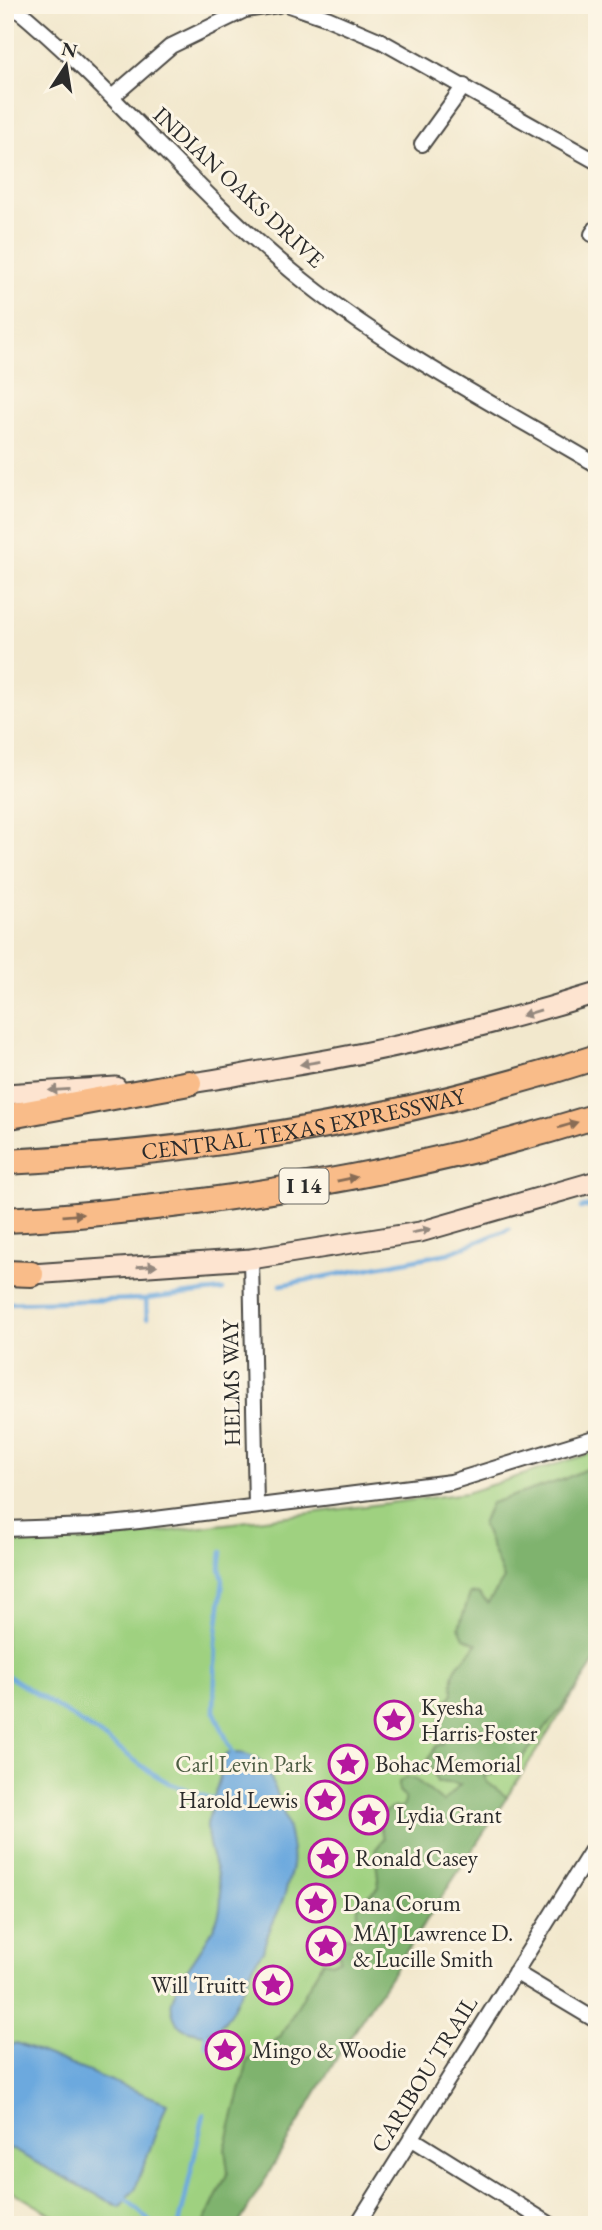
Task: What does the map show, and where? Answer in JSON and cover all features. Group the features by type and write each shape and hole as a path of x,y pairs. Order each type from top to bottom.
{"highway":[{"name":"CENTRAL TEXAS EXPRESSWAY","path":"5,1162 145,1152 298,1131 404,1111 597,1057"},
{"path":"6,1099 189,1083"},
{"name":"I 14","path":"5,1220 122,1212 330,1182 519,1139 597,1116"},
{"path":"5,1274 31,1274"}],"main road":[{"path":"189,1083 330,1060 423,1041 506,1021 597,993"},
{"path":"31,1274 251,1259 420,1232 597,1181"}],"street":[{"name":"INDIAN OAKS DRIVE","path":"12,5 112,97 212,199 293,273 386,340 597,465"},
{"path":"112,97 171,46 245,10 278,5"},
{"path":"289,5 382,41 597,162"},
{"path":"422,144 464,86"},
{"name":"HELMS WAY","path":"251,1259 256,1506"},
{"path":"5,1529 92,1526 451,1482 597,1437"},
{"name":"CARIBOU TRAIL","path":"357,2225 597,1842"},
{"path":"515,1972 597,2021"},
{"path":"411,2138 551,2225"}],"green space":[{"name":"Carl Levin Park","path":"591,1453 597,1457 597,1658 339,2054 238,2225 69,2225 5,2187 5,1543 101,1540 466,1493"},
{"path":"597,1464 597,1658 514,1769 484,1776 487,1782 507,1797 339,2054 238,2225 203,2225 228,2172 225,2149 248,2060 280,2037 323,1961 332,1963 340,1959 338,1947 343,1936 351,1937 361,1928 358,1908 367,1896 379,1887 375,1850 384,1839 379,1823 388,1810 402,1807 405,1802 405,1797 399,1791 399,1782 406,1777 416,1780 443,1802 460,1784 437,1782 428,1760 436,1746 443,1744 441,1717 453,1693 455,1669 477,1644 464,1638 459,1627 470,1594 478,1593 488,1603 504,1579 482,1524 491,1503 562,1480"}],"water":[{"path":"226,1754 247,1754 259,1761 271,1780 288,1827 292,1866 263,1952 225,2021 205,2034 189,2031 178,2024 174,2017 172,2001 182,1978 211,1933 220,1909 220,1887 209,1846 207,1824"},
{"path":"16,2043 167,2103 135,2189 120,2207 5,2146 5,2047"}],"waterway":[{"path":"581,1208 597,1202"},
{"path":"586,1207 597,1207"},
{"path":"281,1285 449,1253 509,1229"},
{"path":"5,1303 146,1299 223,1290"},
{"path":"146,1299 147,1318"},
{"path":"222,1552 220,1568 223,1580 216,1641 214,1711 234,1756"},
{"path":"5,1674 96,1732 152,1773 169,1783 217,1801"},
{"path":"206,2030 206,2046"},
{"path":"179,2225 204,2114"},
{"path":"124,2196 153,2225"}],"place":[{"name":"Kyesha Harris-Foster","path":"394,1720"},
{"name":"Bohac Memorial","path":"348,1764"},
{"name":"Harold Lewis","path":"325,1800"},
{"name":"Lydia Grant","path":"369,1815"},
{"name":"Ronald Casey","path":"328,1858"},
{"name":"Dana Corum","path":"316,1903"},
{"name":"MAJ Lawrence D. & Lucille Smith","path":"326,1946"},
{"name":"Will Truitt","path":"273,1985"},
{"name":"Mingo & Woodie","path":"225,2050"}]}
